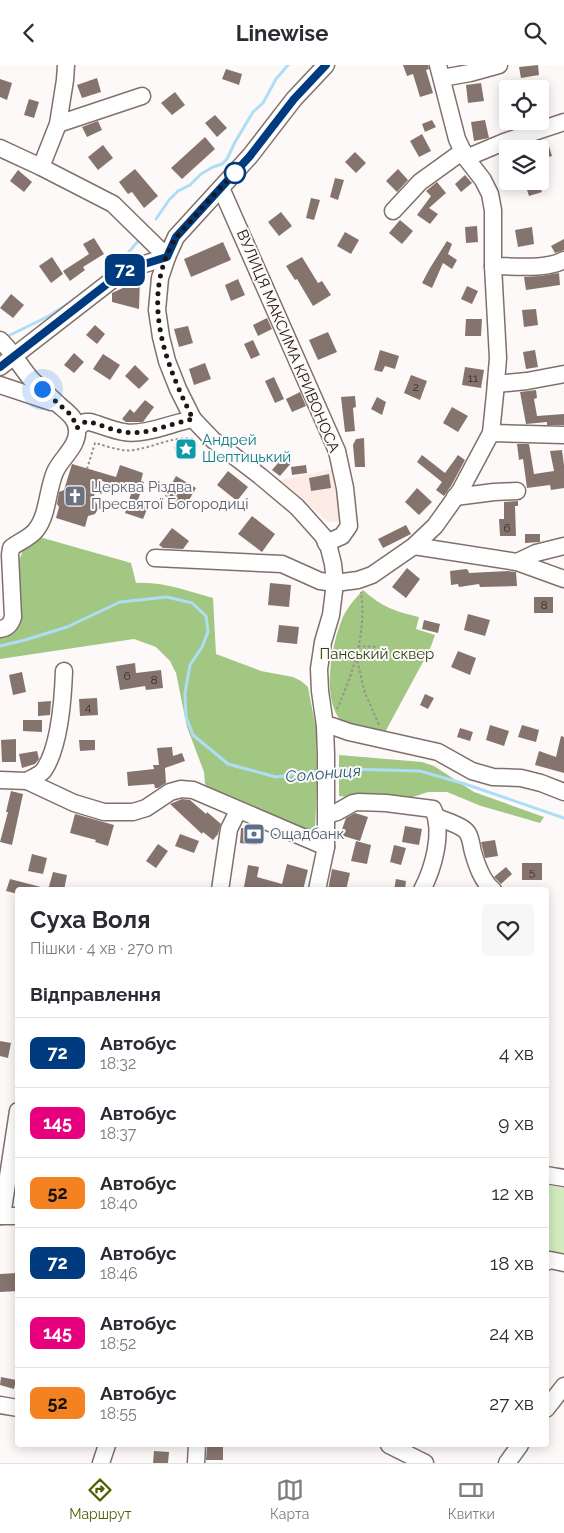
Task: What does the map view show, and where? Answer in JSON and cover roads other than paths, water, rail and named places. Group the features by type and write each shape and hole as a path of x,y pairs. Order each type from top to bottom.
{"street":[{"path":"41,167 58,124 66,80 66,65"},
{"path":"319,887 326,847 326,755 328,726 320,691 319,669 323,642 331,615 335,583 332,564 326,543 314,524 260,475 213,440 193,419 167,361 157,310 160,277 176,237 250,156 294,99 326,65"},
{"path":"154,558 282,564 314,579 335,583 358,580 372,575 414,546 435,526 456,497 490,433 498,358 493,210 490,194 483,179 465,155 457,139 440,72 470,73 499,65"},
{"path":"58,124 142,96"},
{"path":"393,211 420,182 465,155 564,121"},
{"path":"0,148 41,167 113,205 167,257"},
{"name":"ВУЛИЦЯ МАКСИМА КРИВОНОСА","path":"221,188 337,451 345,488 349,527 342,536 326,543"},
{"path":"0,367 125,270 167,257"},
{"path":"494,266 546,265 564,260"},
{"path":"0,340 15,356 31,378 72,416 77,428 72,448 55,471 38,528 11,548 13,617 5,629 0,629"},
{"path":"496,384 542,379 564,374"},
{"path":"0,385 58,404"},
{"path":"77,428 85,422 90,422 125,433 148,431 193,419"},
{"path":"490,433 564,435"},
{"path":"456,497 517,491"},
{"path":"517,562 536,553 564,545"},
{"path":"414,546 517,562 564,579"},
{"path":"27,781 43,772 50,757 57,734 63,696 64,671"},
{"path":"328,726 438,752 472,771 493,777 541,783 564,792"},
{"path":"0,780 27,781 74,803 104,812 133,812 146,808 170,792 181,789 193,790 238,811 326,847"},
{"path":"327,815 358,802 386,803 433,809 436,817 436,848 429,876 424,887"},
{"path":"220,887 229,829 238,811"},
{"path":"436,817 460,827 469,834 475,860 489,887"},
{"path":"6,1216 15,1137"},
{"path":"549,1176 564,1178"},
{"path":"549,1261 564,1263"},
{"path":"549,1405 564,1386"},
{"path":"0,1405 15,1408"},
{"path":"101,1463 106,1447"},
{"path":"196,1463 197,1447"},
{"path":"393,1447 425,1463"},
{"path":"507,1463 519,1447"}],"waterway":[{"path":"156,219 169,200 178,191 190,185 201,174 222,164 227,159 253,112 263,103 276,79 288,65"},
{"path":"115,268 139,240"},
{"path":"6,337 49,316 75,299"},
{"name":"Солониця","path":"0,646 67,627 120,602 167,597 192,603 206,616 208,632 202,647 190,665 185,693 186,717 193,735 228,764 276,777 321,771"},
{"name":"Солониця","path":"330,771 345,769 420,771 465,784 564,818"}],"place":[{"name":"Андрей Шептицький","path":"186,449"},
{"name":"Церква Різдва Пресвятої Богородиці","path":"75,496"},
{"name":"Ощадбанк","path":"254,834"}],"park label":[{"name":"Панський сквер","path":"377,654"}]}
